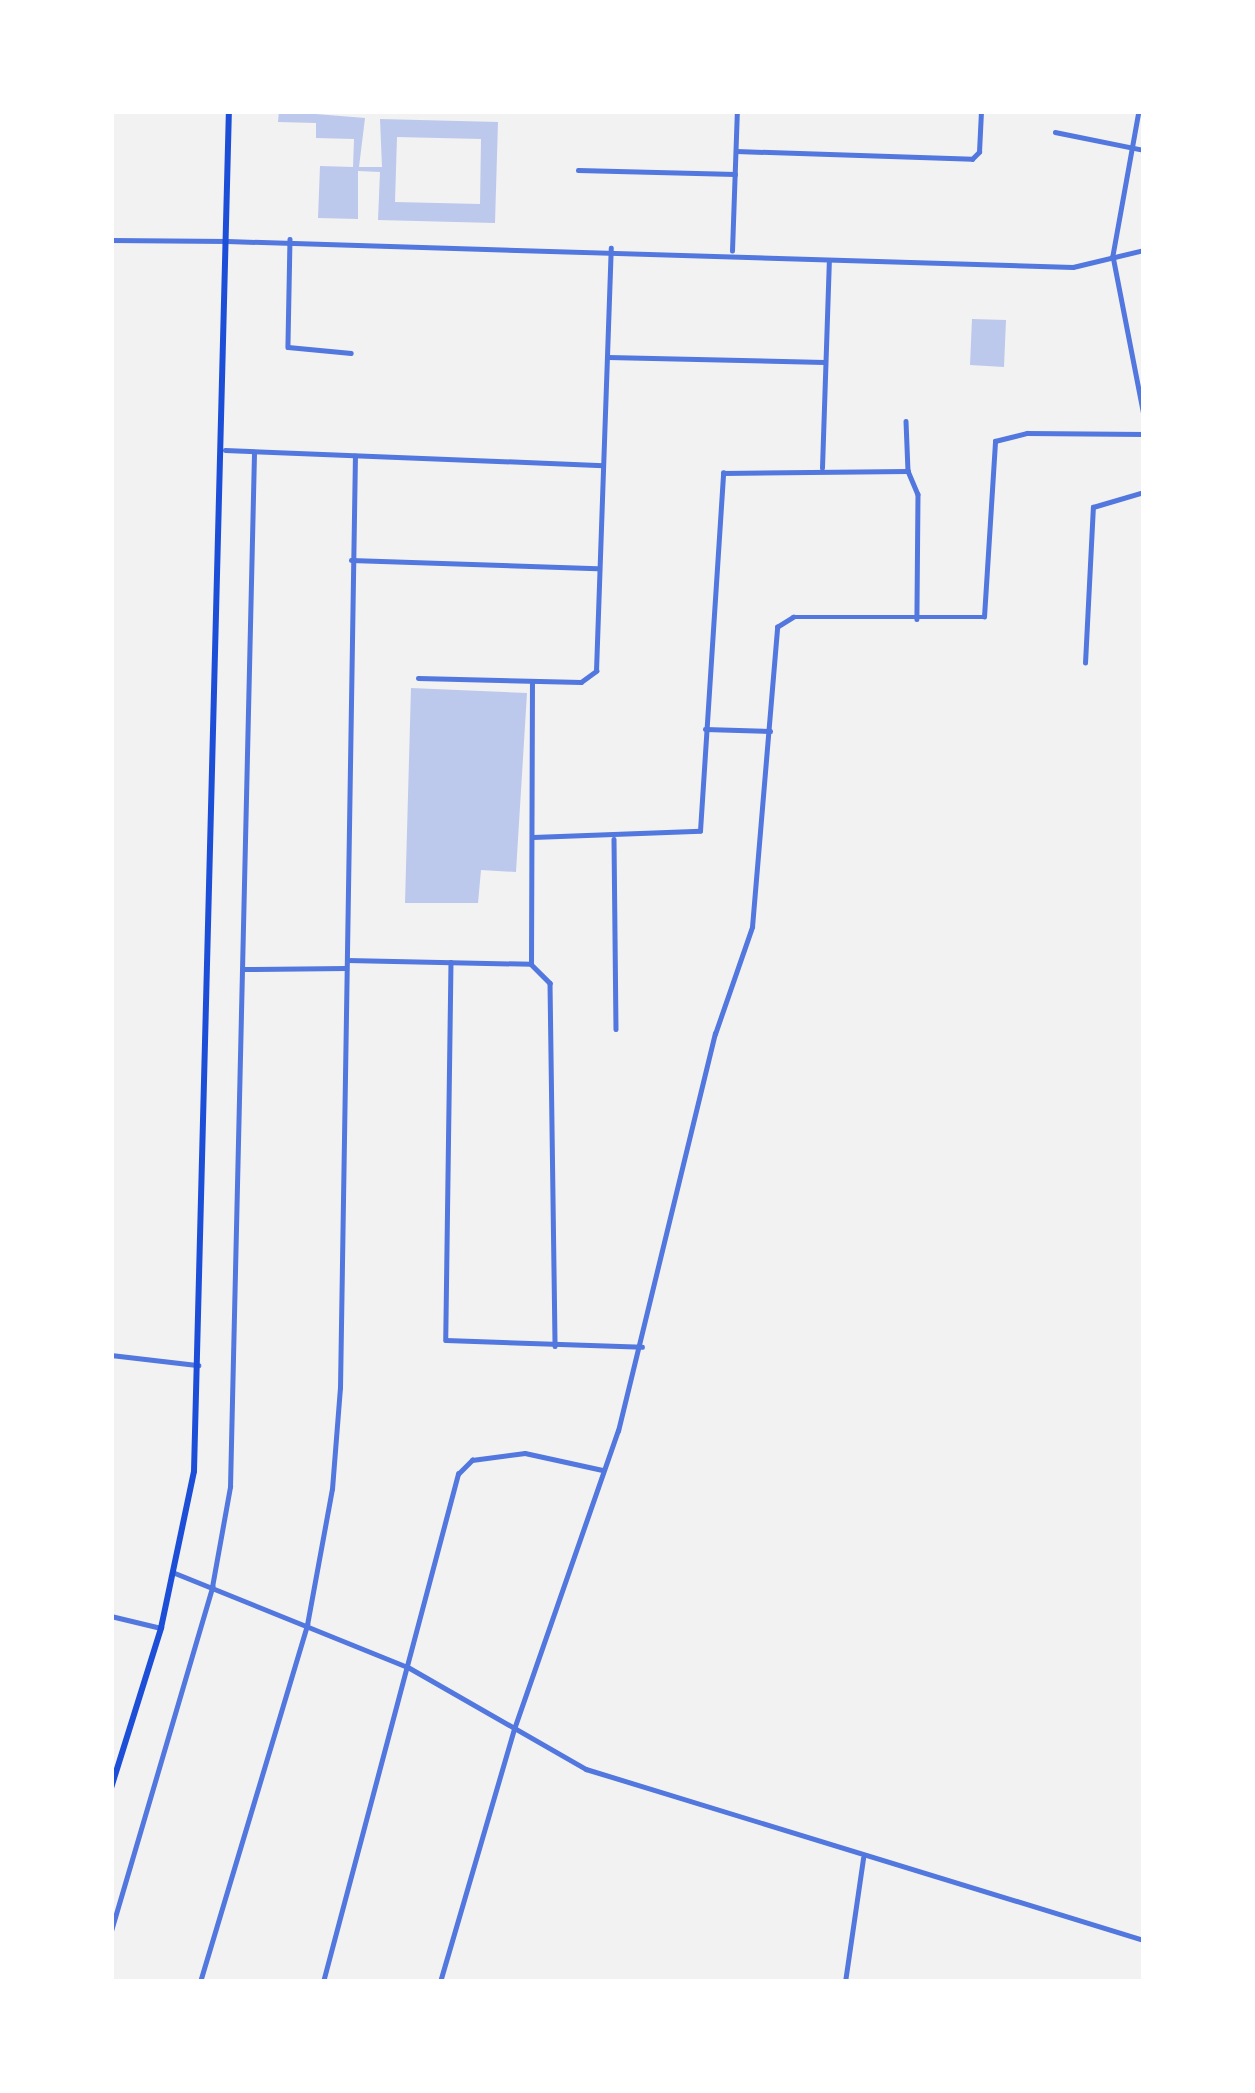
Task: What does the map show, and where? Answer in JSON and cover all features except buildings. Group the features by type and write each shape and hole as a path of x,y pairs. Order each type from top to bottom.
{"highway":[{"path":"111,1788 161,1628 194,1471 225,450 230,111"}],"street":[{"path":"732,251 737,111"},
{"path":"736,152 972,159 979,152 981,111"},
{"path":"1139,111 1113,256 1144,416"},
{"path":"1055,132 1144,150"},
{"path":"578,170 735,174"},
{"path":"290,239 288,346 352,352"},
{"path":"111,240 290,239 732,251 829,261 1072,267 1144,250"},
{"path":"418,678 581,682 596,671 611,248"},
{"path":"822,468 829,261"},
{"path":"608,357 824,362"},
{"path":"906,421 908,471 918,494 921,619"},
{"path":"440,1982 514,1729 642,1347 715,1034 752,927 774,637 783,621 984,617 995,441 1027,433 1144,434"},
{"path":"225,450 604,465"},
{"path":"111,1931 212,1587 236,1418 254,453"},
{"path":"200,1982 307,1625 340,1388 355,456"},
{"path":"533,837 700,832 723,473 822,468 908,471"},
{"path":"1085,663 1094,507 1144,492"},
{"path":"351,560 600,568"},
{"path":"531,964 532,681"},
{"path":"705,729 770,731"},
{"path":"614,838 616,1029"},
{"path":"451,962 446,1340 642,1347"},
{"path":"244,968 531,964 550,982 555,1346"},
{"path":"111,1355 197,1365"},
{"path":"323,1982 408,1667 432,1554 463,1466 525,1454 603,1471"},
{"path":"175,1573 408,1667 586,1768 863,1858 1144,1940"},
{"path":"111,1616 161,1628"},
{"path":"111,1743 124,1748"},
{"path":"845,1982 863,1858"}]}
